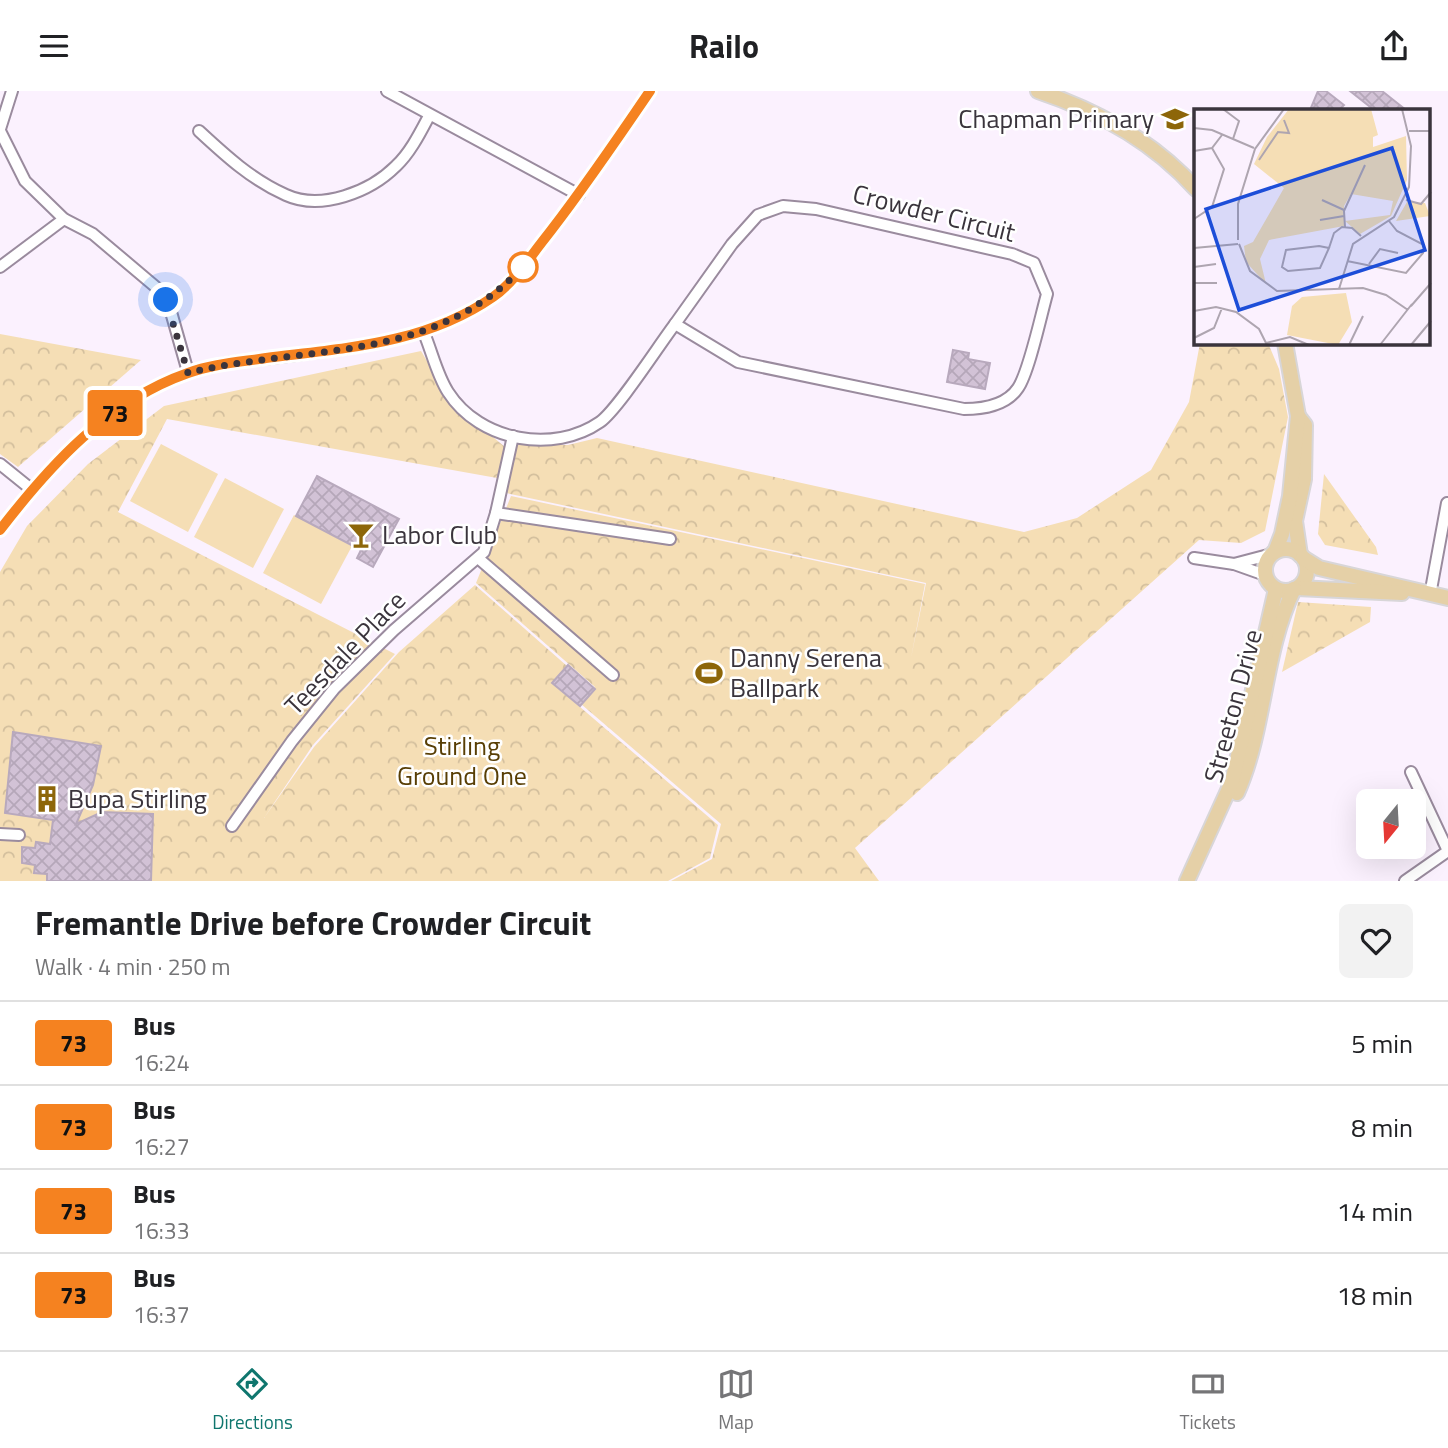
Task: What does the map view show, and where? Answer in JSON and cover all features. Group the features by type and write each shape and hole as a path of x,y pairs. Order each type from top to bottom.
{"main road":[{"path":"1038,91 1074,103 1127,132 1194,187"},
{"path":"1285,345 1298,416 1290,496 1282,534 1265,564 1265,575 1276,589 1414,592 1448,598"},
{"path":"1296,589 1307,573 1301,557 1296,521 1304,479 1305,425 1298,416"},
{"path":"1273,553 1288,549 1319,568 1414,592"},
{"name":"Streeton Drive","path":"1190,875 1227,796 1240,756 1276,589"},
{"name":"Streeton Drive","path":"1190,875 1202,863 1242,782 1261,718 1283,612 1296,589"}],"street":[{"path":"12,91 0,130 25,181 64,219 93,234 157,288 171,312 188,373"},
{"path":"387,91 429,117 579,195"},
{"path":"0,530 58,459 75,443 142,394 188,373 257,359 362,347 424,333 495,296 517,274 579,195 650,91"},
{"path":"199,131 234,164 265,184 289,197 317,201 341,198 373,184 396,166 429,117"},
{"name":"Crowder Circuit","path":"424,333 448,393 480,422 513,436 534,441 560,439 603,420 732,244 758,215 783,206 816,209 1012,254 1034,263 1047,294 1018,389 1001,402 984,409 964,409 738,362 675,324"},
{"path":"0,267 64,219"},
{"name":"Teesdale Place","path":"232,826 292,741 334,689 394,630 484,552 496,513 513,436"},
{"path":"0,464 31,489"},
{"path":"1430,594 1447,503"},
{"path":"496,513 670,539"},
{"path":"1234,563 1273,553"},
{"path":"478,558 613,675"},
{"path":"1194,558 1234,563 1265,575"},
{"path":"1405,881 1448,851 1411,772"},
{"path":"0,834 19,835"}],"green space":[{"path":"0,334 141,360 18,467 0,454"},
{"path":"1200,345 1269,345 1279,369 1288,417 1265,531 1241,543 1199,540 855,848 879,881 671,881 712,859 721,824 581,704 595,687 476,583 511,496 925,584 911,658 926,583 506,493 517,445 568,445 597,438 1024,532 1077,518 1151,470 1189,402"},
{"name":"Stirling Ground One","path":"421,351 452,403 505,447 497,478 167,419 118,512 395,654 313,745 264,818 314,747 399,652 475,585 567,666 552,683 718,825 710,858 668,881 0,881 0,572 27,526 88,464 164,406"},
{"path":"161,444 218,474 188,532 130,501"},
{"path":"1324,474 1376,547 1378,555 1325,545 1318,534"},
{"path":"225,478 284,509 253,568 194,537"},
{"path":"294,515 352,546 321,604 263,573"},
{"path":"1298,602 1371,607 1370,622 1282,672"}],"building":[{"path":"1318,91 1326,91 1344,105 1340,109 1310,109"},
{"path":"1350,91 1382,91 1405,109 1373,109"},
{"path":"953,350 969,353 968,359 990,363 985,389 947,382"},
{"name":"Labor Club","path":"317,476 399,519 373,567 357,558 361,550 296,516"},
{"path":"568,665 595,689 580,706 552,683"},
{"name":"Bupa Stirling","path":"13,732 101,746 93,785 76,824 102,812 153,814 151,881 47,881 47,874 34,873 35,865 22,863 22,847 35,848 36,842 50,844 53,820 5,813"}],"bus line":[{"name":"73","path":"0,530 58,459 99,423 142,394 188,373 214,366 362,347 424,333 495,296 517,274 579,195 650,91"}],"place":[{"name":"Chapman Primary","path":"1175,119"},
{"name":"Labor Club","path":"361,535"},
{"name":"Danny Serena Ballpark","path":"709,673"},
{"name":"Bupa Stirling","path":"47,799"}],"route":[{"path":"166,300 188,373 257,359 362,347 424,333 495,296 523,267"}]}
